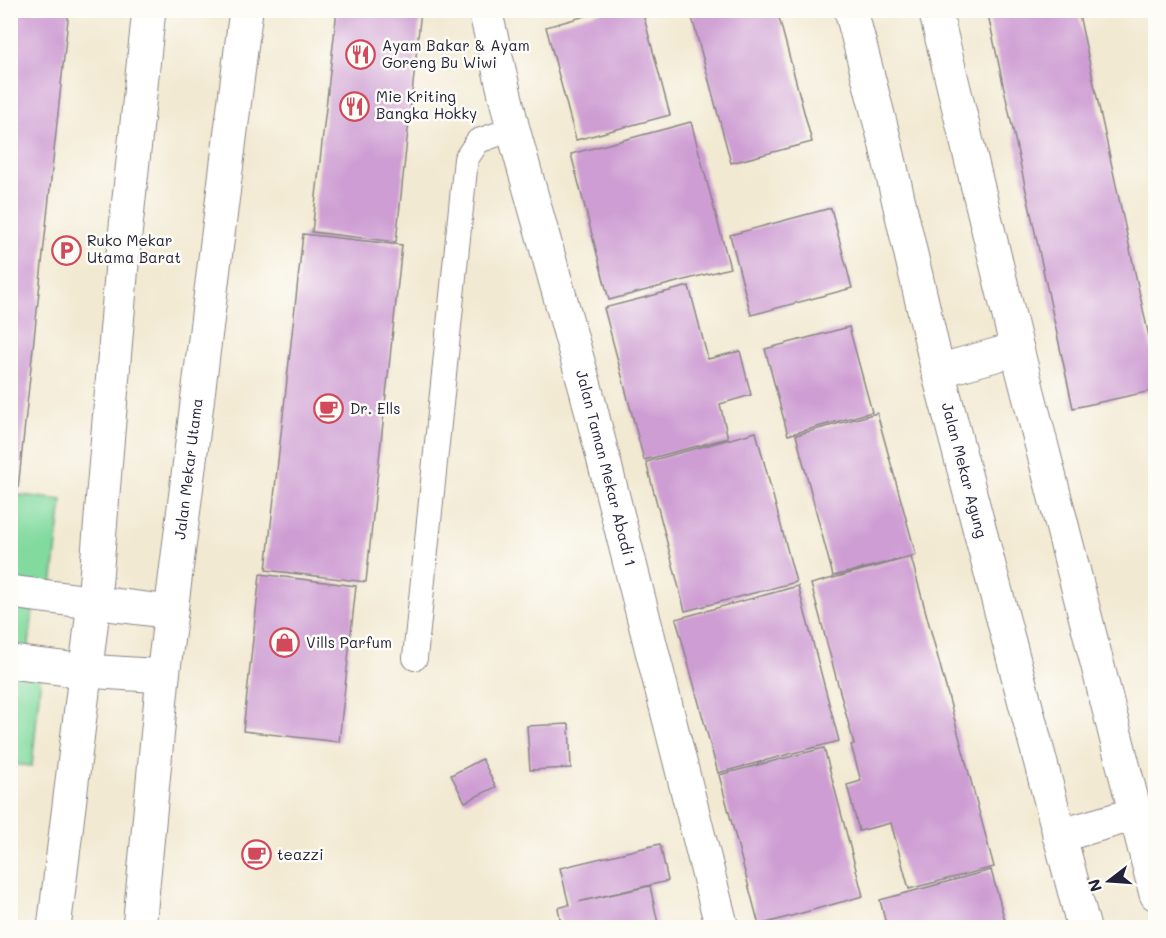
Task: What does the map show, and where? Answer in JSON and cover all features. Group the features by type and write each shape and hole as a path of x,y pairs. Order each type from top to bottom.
{"street":[{"path":"54,927 94,602 122,264 149,10"},
{"name":"Jalan Mekar Utama","path":"140,927 163,676 246,10"},
{"name":"Jalan Taman Mekar Abadi 1","path":"486,10 513,129 586,390 722,927"},
{"name":"Jalan Mekar Agung","path":"851,10 885,142 938,370 1084,927"},
{"path":"935,10 1017,348 1155,894"},
{"path":"938,370 1017,348"},
{"path":"10,592 171,612"},
{"path":"10,662 86,671 163,676"},
{"path":"1059,836 1135,814"}],"lane":[{"path":"415,658 466,159 478,141 513,129"}],"green space":[{"path":"11,494 62,500 52,586 11,581"},
{"path":"11,607 33,610 28,652 11,649"},
{"path":"11,671 41,674 32,766 11,764"}],"building":[{"path":"10,10 69,10 18,489 10,488"},
{"path":"337,10 421,10 396,242 312,232"},
{"path":"607,10 642,10 670,115 576,140 546,27"},
{"path":"690,10 777,10 812,142 731,163"},
{"path":"987,10 1078,10 1156,369 1156,390 1073,408"},
{"path":"691,122 730,268 609,300 571,154"},
{"path":"831,208 852,288 751,315 730,235"},
{"path":"303,234 402,245 366,582 266,570"},
{"path":"689,286 708,359 740,351 751,395 720,404 728,438 644,460 604,308"},
{"path":"849,327 872,412 788,435 765,349"},
{"path":"877,413 916,555 833,576 796,435"},
{"path":"756,432 796,582 685,611 646,462"},
{"path":"911,557 994,867 909,889 891,823 859,831 847,785 861,781 851,745 854,744 811,584"},
{"path":"260,574 356,586 339,742 243,731"},
{"path":"798,586 839,741 718,773 676,619"},
{"path":"569,724 571,768 530,770 527,726"},
{"path":"824,748 863,896 759,925 719,775"},
{"path":"482,759 496,787 465,802 451,775"},
{"path":"660,844 668,881 578,902 650,886 659,928 562,928 558,908 569,905 560,868"},
{"path":"991,870 1007,928 887,928 880,900"}],"place":[{"name":"Ayam Bakar & Ayam Goreng Bu Wiwi","path":"361,55"},
{"name":"Mie Kriting Bangka Hokky","path":"355,106"},
{"name":"Ruko Mekar Utama Barat","path":"66,250"},
{"name":"Dr. Ells","path":"329,409"},
{"name":"Vills Parfum","path":"285,643"},
{"name":"teazzi","path":"256,855"}]}
